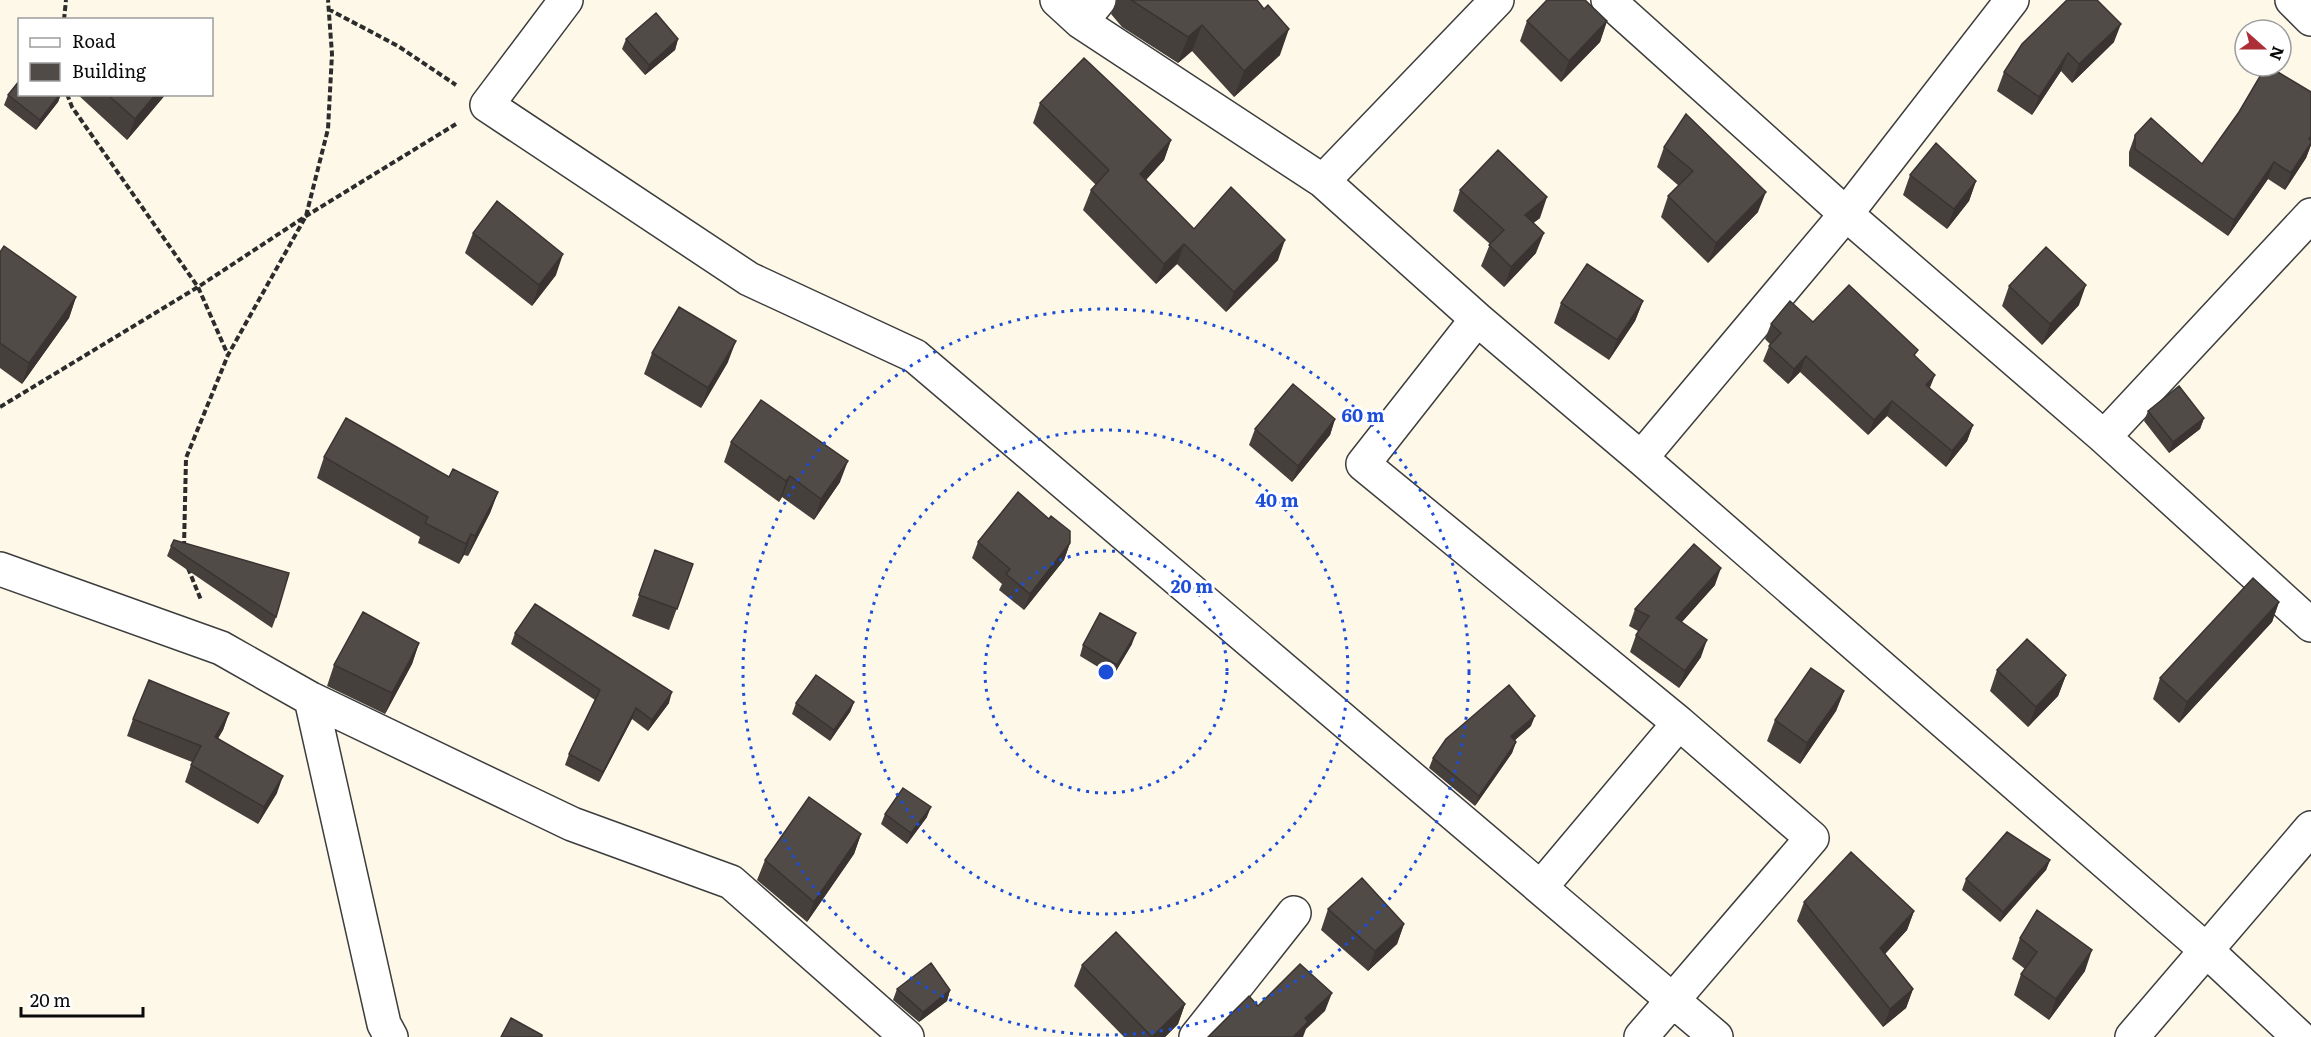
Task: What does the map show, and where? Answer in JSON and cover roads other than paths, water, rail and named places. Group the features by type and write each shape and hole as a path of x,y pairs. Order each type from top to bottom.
{"street":[{"path":"566,0 487,105 749,279 915,356 1716,1037"},
{"path":"1057,0 1090,11 1323,181 1477,319 1641,458 2205,949 2299,1037"},
{"path":"1323,181 1497,0"},
{"path":"1608,0 1846,214 2104,437 2311,625"},
{"path":"1641,458 1846,214 2012,0"},
{"path":"2292,0 2311,20"},
{"path":"2104,437 2311,215"},
{"path":"1477,319 1363,464 1679,723 1812,838 1641,1037"},
{"path":"0,569 220,648 311,699 572,824 731,882 907,1037"},
{"path":"311,699 384,1024 392,1037"},
{"path":"1541,887 1679,723"},
{"path":"2132,1037 2311,828"},
{"path":"1196,1037 1294,913"}]}
